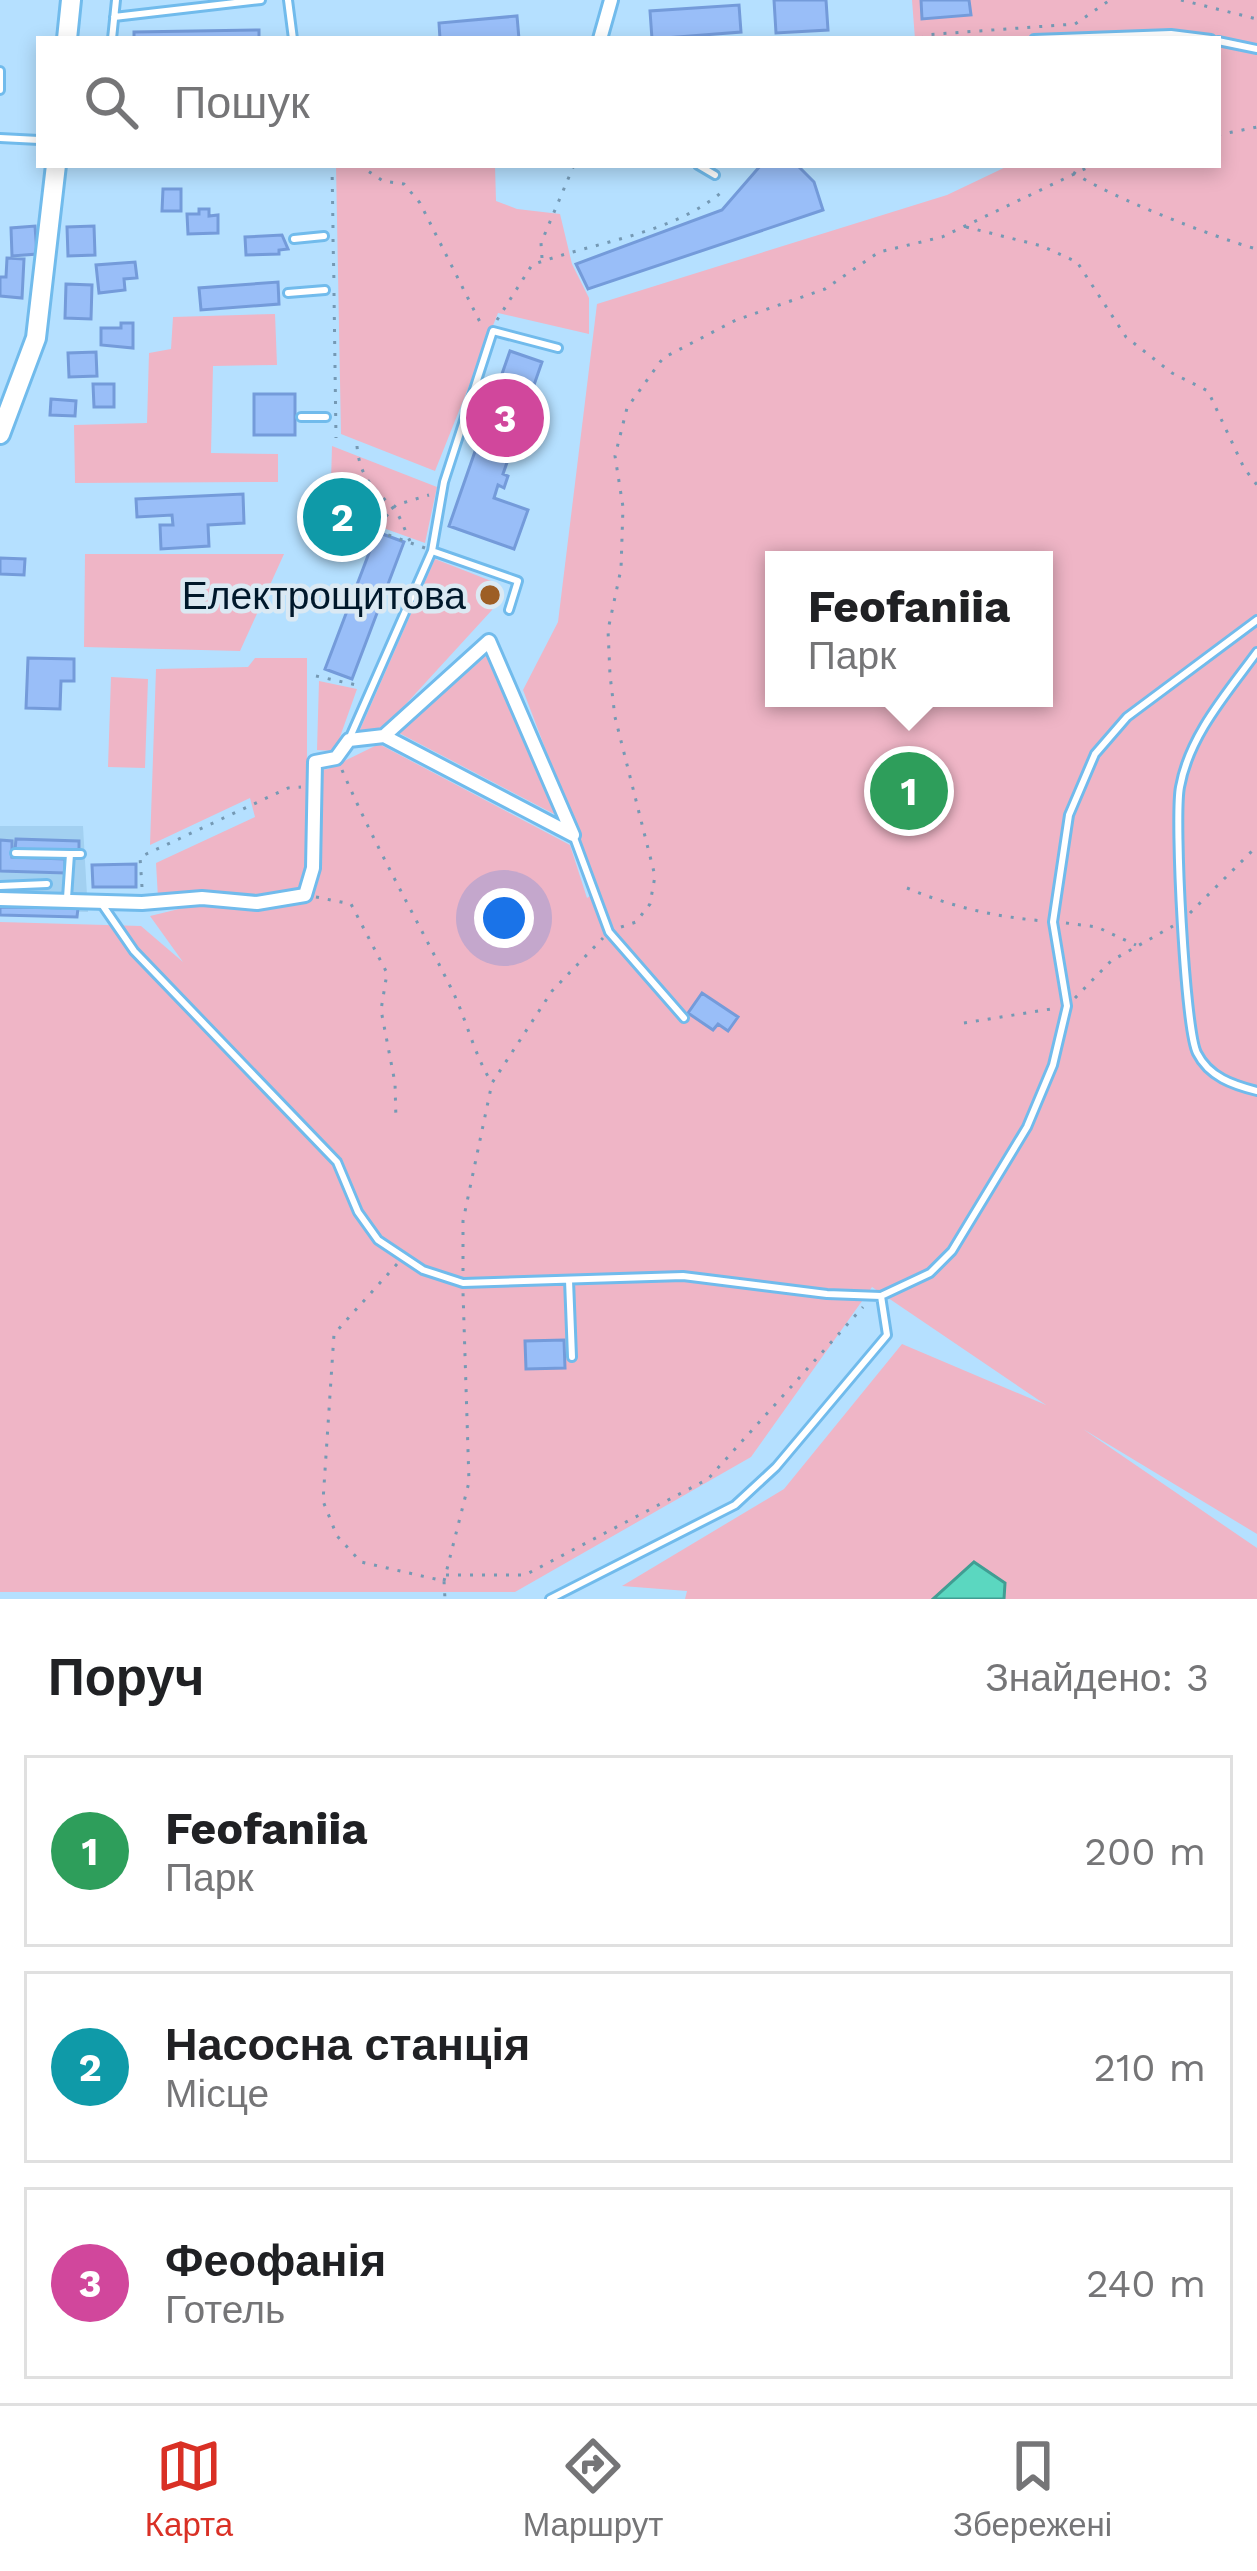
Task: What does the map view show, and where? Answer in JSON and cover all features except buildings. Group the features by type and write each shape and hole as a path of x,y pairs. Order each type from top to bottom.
{"street":[{"path":"67,36 71,0"},
{"path":"601,36 611,0"},
{"path":"0,434 36,338 56,168"},
{"path":"384,736 488,641 574,835"},
{"path":"0,898 101,903 202,898 257,903 304,895 313,868 315,762 336,758 349,740 384,736 574,835"}],"lane":[{"path":"112,36 116,0"},
{"path":"190,10 191,0"},
{"path":"114,17 261,0"},
{"path":"287,0 293,36"},
{"path":"1116,36 1186,36"},
{"path":"1221,41 1257,50"},
{"path":"0,71 0,90"},
{"path":"0,138 36,140"},
{"path":"703,168 715,175"},
{"path":"294,239 324,236"},
{"path":"288,293 325,290"},
{"path":"349,740 432,551 442,491 489,333 558,348"},
{"path":"301,417 326,417"},
{"path":"432,551 518,580 509,610"},
{"path":"101,903 134,951 337,1162 358,1212 378,1240 402,1258 463,1282 701,1277 877,1296 930,1273 952,1251 1028,1127 1052,1065 1067,1006 1053,922 1069,815 1095,754 1127,717 1257,620"},
{"path":"1257,652 1211,714 1192,750 1180,788 1184,920 1196,1051 1228,1083 1257,1091"},
{"path":"574,835 609,932 684,1018"},
{"path":"15,853 81,854"},
{"path":"67,898 70,854"},
{"path":"0,886 47,884"},
{"path":"569,1280 572,1357"},
{"path":"550,1599 735,1505 749,1493 887,1336 877,1296"}],"path":[{"path":"924,36 1075,23 1110,0"},
{"path":"1181,0 1257,19"},
{"path":"1221,134 1257,128"},
{"path":"332,168 336,438"},
{"path":"363,168 383,182 404,184 420,203 489,333"},
{"path":"543,261 541,243 573,168"},
{"path":"1067,168 1112,194 1257,249"},
{"path":"445,1599 445,1578 469,1482 464,1221 492,1083 552,991 609,932 636,922 650,904 655,876 615,716 610,676 608,629 621,568 623,507 615,456 627,408 663,358 736,320 825,289 879,252 942,237 1086,168"},
{"path":"489,333 532,265 677,218 707,205 724,190"},
{"path":"966,227 1042,246 1077,262 1126,337 1172,373 1208,391 1244,468 1257,485"},
{"path":"358,446 359,467 384,503 396,512 411,542 374,530 385,517 396,505 442,491"},
{"path":"316,676 373,689"},
{"path":"336,758 374,843 398,880 457,1000 472,1050 492,1083"},
{"path":"142,891 140,857 288,788 315,787"},
{"path":"964,1023 1067,1006 1111,962 1184,920 1257,846"},
{"path":"907,888 944,904 1005,918 1097,927 1138,946"},
{"path":"304,895 351,904 387,973 381,1010 395,1083 396,1120"},
{"path":"402,1258 334,1334 323,1502 337,1536 361,1562 445,1578 525,1575 708,1479 877,1296"}],"shaded area":[{"path":"912,0 1257,0 1257,1534 1083,1429 1257,1548 1257,1599 685,1599 687,1591 622,1586 784,1489 902,1344 1046,1405 872,1287 751,1457 515,1592 0,1592 0,922 141,926 183,962 150,916 212,901 158,898 156,863 255,817 250,798 150,845 156,669 248,667 255,658 307,658 307,772 328,769 379,744 570,845 587,898 599,890 523,690 558,622 597,304 947,195 1004,168 1221,168 1221,36 915,36"},
{"path":"336,168 495,168 496,201 517,209 560,214 572,264 589,298 589,334 498,313 435,471 341,434"},
{"path":"275,314 277,365 213,366 211,453 278,454 278,482 75,483 74,425 147,423 149,353 171,349 173,317"},
{"path":"332,446 437,487 425,543 372,524 367,529 330,519"},
{"path":"85,554 284,554 240,651 84,647"},
{"path":"435,559 499,584 492,610 383,729 359,732"},
{"path":"486,656 556,815 399,733"},
{"path":"111,677 148,679 145,768 108,767"},
{"path":"319,681 357,689 335,751 317,750"},
{"path":"0,826 83,826 88,912 0,910"},
{"path":"974,1562 1005,1583 1004,1599 933,1599"}],"place":[{"name":"Феофанія","path":"505,418"},
{"name":"Насосна станція","path":"342,517"},
{"name":"Електрощитова","path":"490,595"},
{"name":"Feofaniia","path":"909,791"}]}
